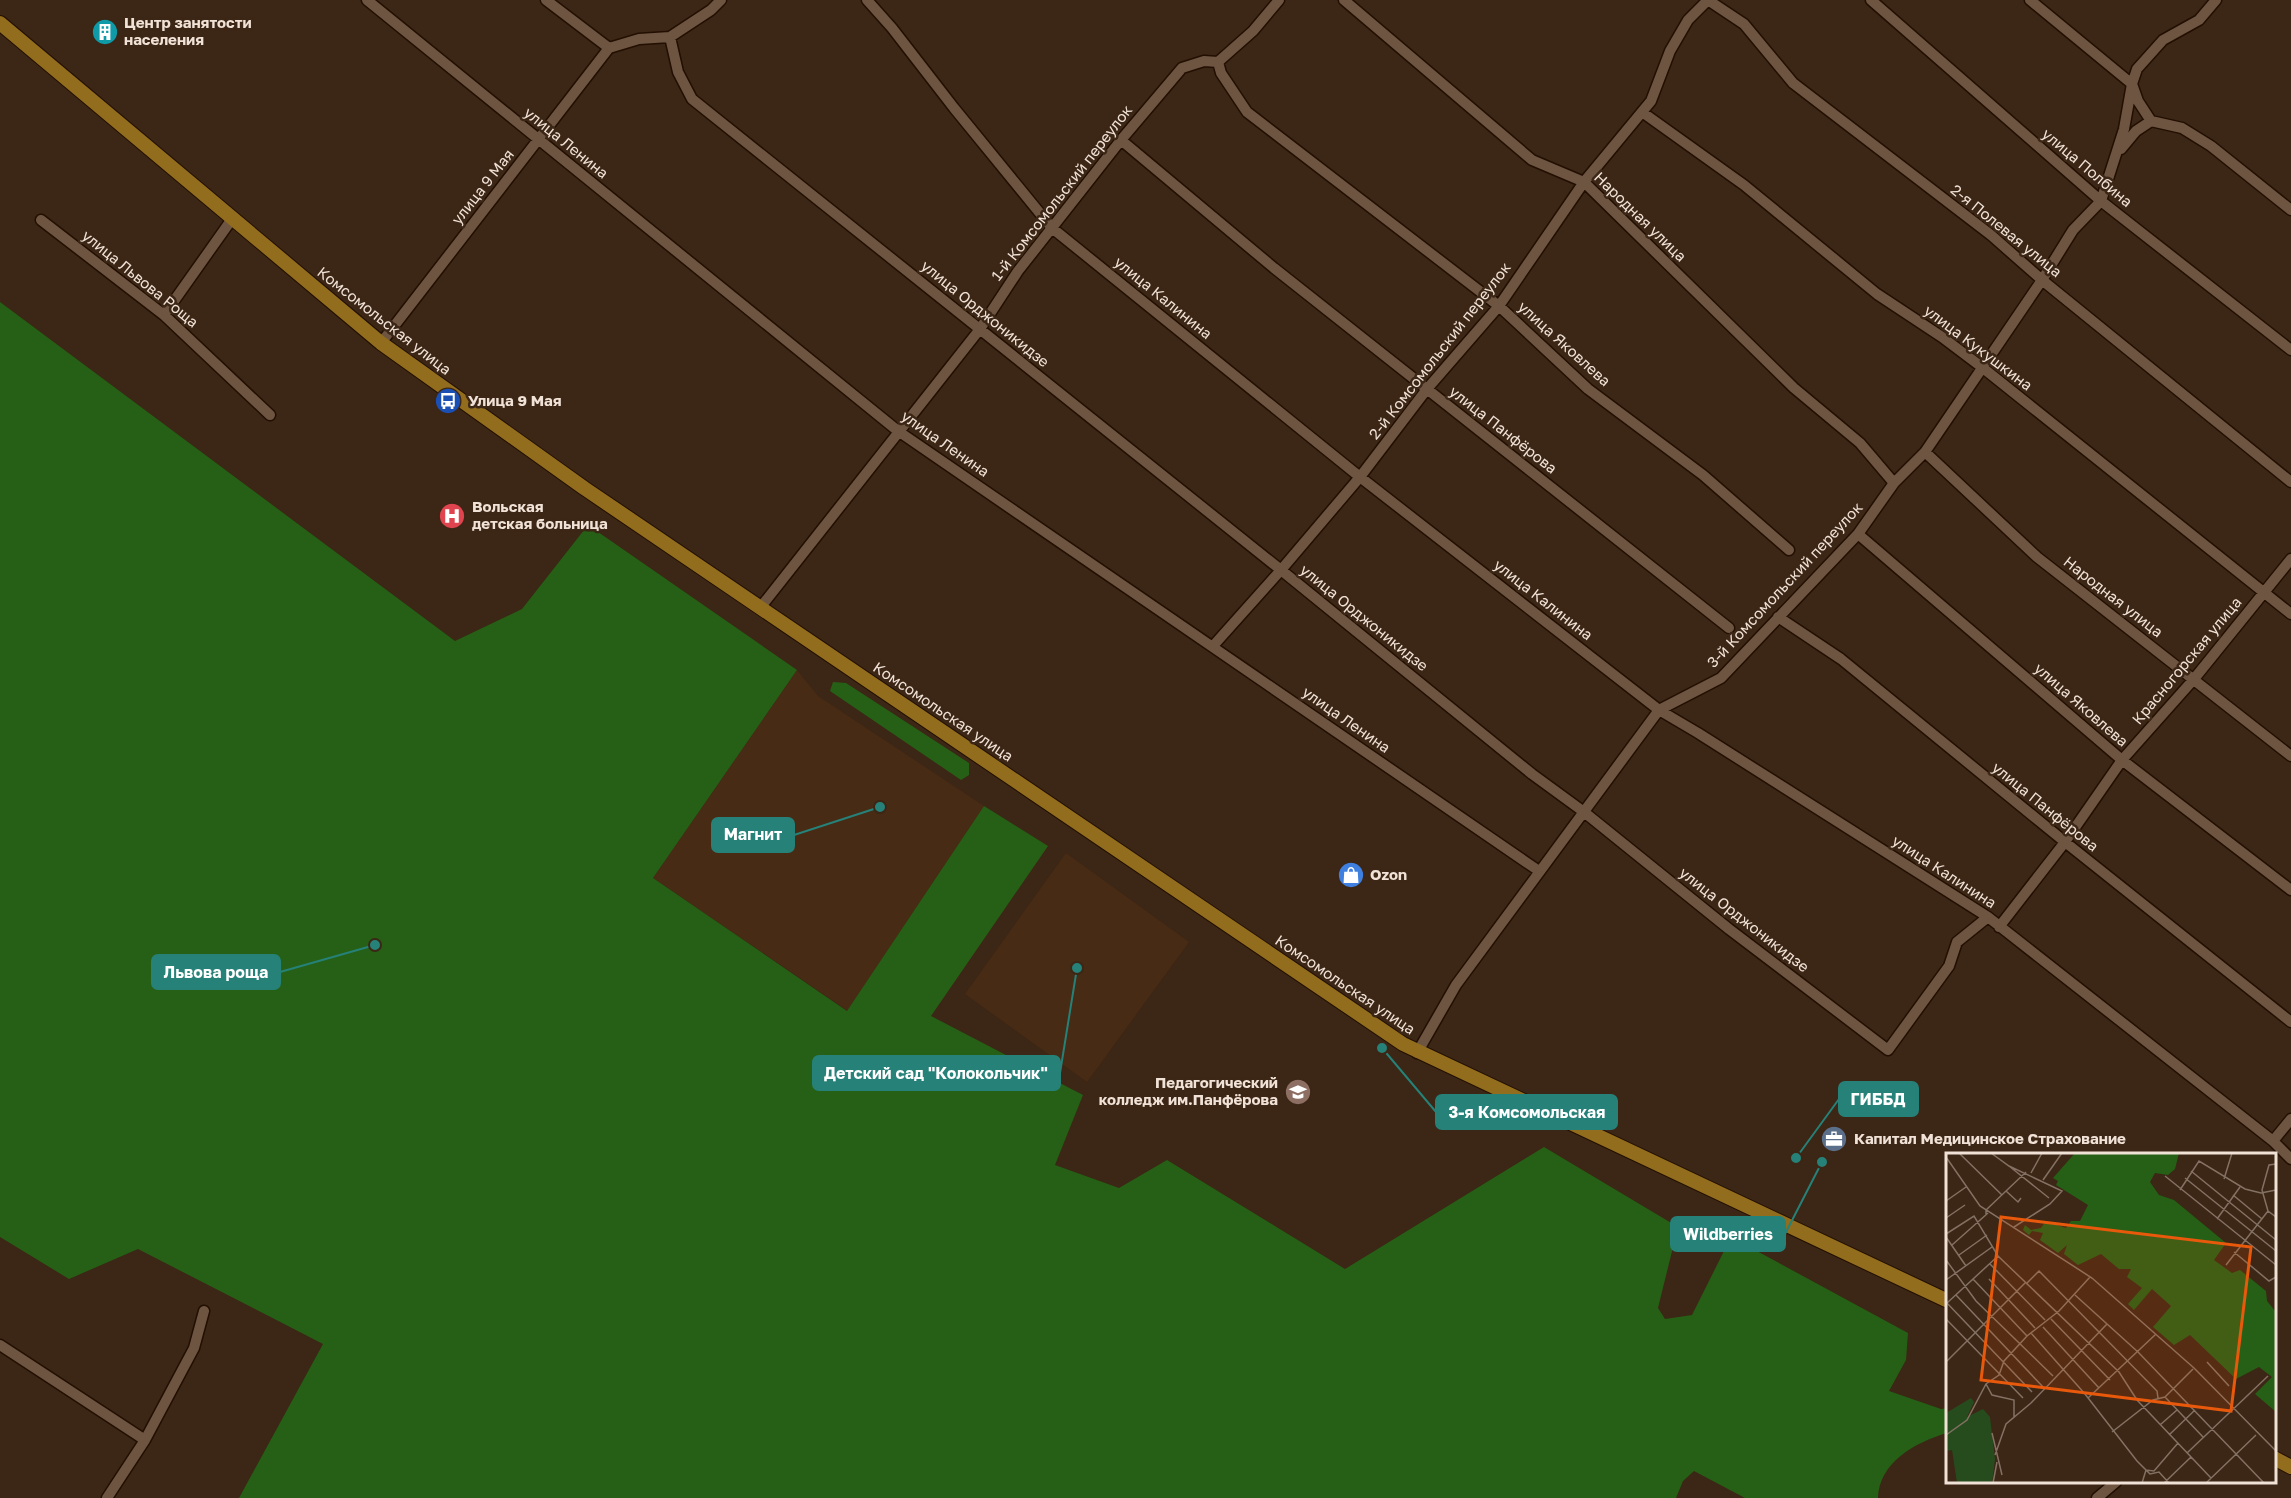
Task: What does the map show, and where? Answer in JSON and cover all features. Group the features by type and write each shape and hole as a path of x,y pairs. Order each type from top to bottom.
{"main road":[{"name":"Комсомольская улица","path":"0,23 381,344 574,481 968,751 1418,1053 1946,1302"},
{"path":"2276,1459 2291,1467"}],"street":[{"name":"улица Ленина","path":"367,0 898,431 1539,871"},
{"path":"546,0 609,48 639,39 670,36 711,10 721,0"},
{"name":"улица Калинина","path":"867,0 1052,228 1360,477 1659,710 1988,917 2273,1141 2291,1159"},
{"path":"1218,62 1253,31 1279,0"},
{"name":"Народная улица","path":"1344,0 1532,160 1584,182 1794,388 1860,443 1894,483"},
{"name":"2-й Комсомольский переулок","path":"1213,646 1360,477 1427,389 1499,306 1584,182 1651,101 1670,51 1688,20 1708,0"},
{"name":"2-я Полевая улица","path":"1708,0 1744,24 1793,83 1991,236 2291,482"},
{"name":"улица Полбина","path":"1871,0 2101,201 2291,350"},
{"path":"2030,0 2132,84 2138,101 2151,121"},
{"name":"3-й Комсомольский переулок","path":"1418,1053 1456,985 1659,710 1721,678 1858,534 1894,483 1925,452 2042,280 2073,230 2101,201 2124,129 2137,69 2163,40 2199,20 2216,0"},
{"name":"улица Орджоникидзе","path":"670,36 678,72 692,99 1532,774 1584,812 1730,929 1888,1050 1949,966 1957,942 1988,917"},
{"name":"улица 9 Мая","path":"381,344 609,48"},
{"name":"1-й Комсомольский переулок","path":"760,608 980,329 1018,271 1121,140 1182,68 1204,61 1218,62"},
{"name":"улица Яковлева","path":"1218,62 1221,73 1247,112 1499,306 1588,388 1703,475 1790,550"},
{"name":"улица Кукушкина","path":"1642,112 1744,185 1877,294 1942,337 1983,368 2291,614"},
{"path":"2116,155 2136,130 2151,121 2182,128 2211,146 2291,210"},
{"name":"улица Панфёрова","path":"1121,140 1274,268 1729,628"},
{"path":"165,315 232,219"},
{"name":"улица Львова Роща","path":"41,220 165,315 270,415"},
{"name":"Народная улица","path":"1925,452 2037,556 2291,756"},
{"name":"улица Яковлева","path":"1858,534 2122,760 2291,890"},
{"name":"Красногорская улица","path":"1999,927 2065,842 2122,760 2193,679 2291,559"},
{"name":"улица Панфёрова","path":"1778,617 1841,659 2291,1022"},
{"path":"2273,1141 2291,1119"},
{"path":"107,1498 145,1440 194,1348 204,1311"},
{"path":"0,1345 145,1440"},
{"path":"2097,1498 2115,1483"}],"shaded area":[{"path":"797,670 818,696 984,806 848,1011 653,878"},
{"path":"1066,853 1189,942 1087,1082 965,994"}],"green space":[{"path":"0,302 455,641 522,609 588,525 797,670 653,878 847,1011 984,806 1048,846 931,1016 1083,1095 1055,1165 1119,1188 1167,1160 1345,1269 1544,1147 1678,1227 1658,1308 1665,1319 1692,1315 1731,1237 1908,1333 1906,1360 1889,1391 1941,1409 1946,1408 1946,1433 1923,1442 1901,1455 1885,1474 1878,1498 1745,1498 1694,1471 1683,1481 1676,1498 239,1498 323,1344 138,1249 69,1279 0,1237"},
{"path":"833,682 846,683 969,763 969,775 961,780 830,691"}],"place":[{"name":"Центр занятости населения","path":"105,32"},
{"name":"Улица 9 Мая","path":"448,401"},
{"name":"Вольская детская больница","path":"452,516"},
{"name":"Магнит","path":"880,807"},
{"name":"Ozon","path":"1351,875"},
{"name":"Львова роща","path":"375,945"},
{"name":"Детский сад \"Колокольчик\"","path":"1077,968"},
{"name":"3-я Комсомольская","path":"1382,1048"},
{"name":"Педагогический колледж им.Панфёрова","path":"1298,1092"},
{"name":"Капитал Медицинское Страхование","path":"1834,1139"},
{"name":"ГИББД","path":"1796,1158"},
{"name":"Wildberries","path":"1822,1162"}]}
